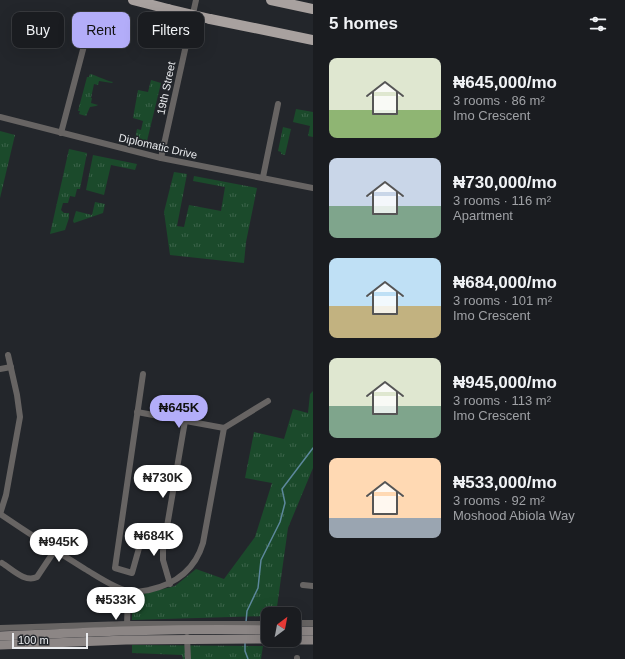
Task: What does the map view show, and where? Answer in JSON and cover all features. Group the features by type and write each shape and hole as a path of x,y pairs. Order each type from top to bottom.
{"main road":[{"path":"133,0 210,19 313,40"},
{"path":"271,0 296,3 313,9"},
{"path":"301,631 313,631"},
{"path":"0,646 126,632"},
{"path":"0,636 126,632 187,634 261,632"},
{"path":"301,640 313,640"}],"street":[{"name":"19th Street","path":"161,158 196,0"},
{"path":"61,133 83,48"},
{"path":"263,178 278,104"},
{"name":"Diplomatic Drive","path":"0,117 161,158 313,188"},
{"path":"8,355 17,395 20,417 6,495 0,514 103,580 128,591 144,591 170,584 189,569 200,553 224,428"},
{"path":"0,370 11,367"},
{"path":"141,541 132,573 114,568 143,374"},
{"path":"137,412 224,428 268,401"},
{"path":"170,584 163,560 163,550 185,421"},
{"path":"2,563 25,578 33,578 36,577 55,550"},
{"path":"302,585 313,586"},
{"path":"126,632 128,591"},
{"path":"301,623 313,623"},
{"path":"0,628 126,632 246,624 261,630"},
{"path":"187,634 188,659"}],"green space":[{"path":"90,74 113,82 99,81 98,85 94,84 91,103 98,105 90,107 86,116 79,114 80,111 78,111 87,77 89,77"},
{"path":"151,80 161,83 147,141 135,139 137,129 141,130 143,121 133,118 138,90 148,92"},
{"path":"296,109 313,112 313,137 308,136 310,126 293,122"},
{"path":"283,127 291,129 285,155 278,151"},
{"path":"0,131 15,135 0,198"},
{"path":"69,149 87,153 80,189 77,189 75,197 70,196 68,203 63,203 61,210 64,213 69,213 65,230 50,234"},
{"path":"93,155 137,164 135,170 111,165 104,195 86,190"},
{"path":"174,172 187,174 177,226 184,227 189,205 221,211 225,187 193,181 194,176 257,188 246,242 244,263 170,255 164,212"},
{"path":"95,202 105,204 103,213 74,223 73,221 76,211 92,215"},
{"path":"313,391 313,468 288,528 277,607 261,607 261,616 132,620 132,600 139,595 175,586 196,569 224,579 255,537 272,483 245,478 254,432 284,439 293,409 308,413 310,394"},
{"path":"132,645 263,647 261,659 183,659 182,655 132,653"}],"waterway":[{"path":"246,622 247,611 258,588 261,560 280,522 285,503 282,489 313,448"},
{"path":"245,642 245,651 248,659"}]}
